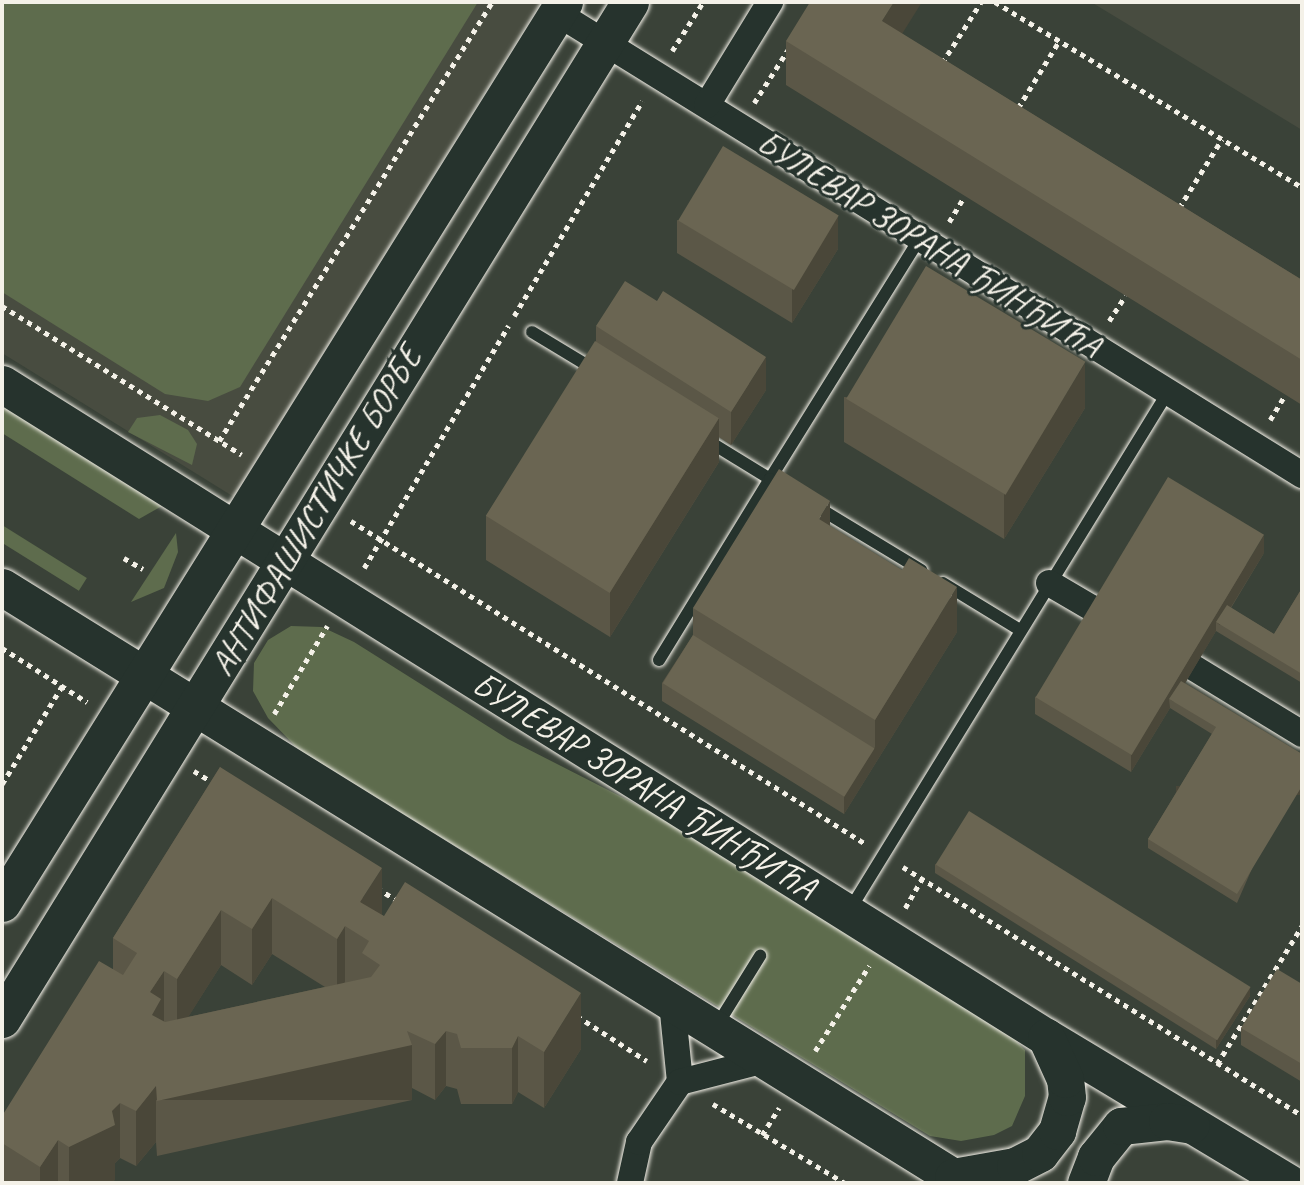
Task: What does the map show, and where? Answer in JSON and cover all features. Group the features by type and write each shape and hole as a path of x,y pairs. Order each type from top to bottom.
{"street":[{"name":"АНТИФАШИСТИЧКЕ БОРБЕ","path":"2,1019 630,2"},
{"path":"707,105 769,2"},
{"name":"АНТИФАШИСТИЧКЕ БОРБЕ","path":"2,903 556,7"},
{"name":"БУЛЕВАР ЗОРАНА ЂИНЂИЋА","path":"556,7 604,43 1302,475"},
{"name":"БУЛЕВАР ЗОРАНА ЂИНЂИЋА","path":"2,384 232,531 1046,1037 1289,1183"},
{"path":"1049,583 1097,611"},
{"path":"2,587 958,1180 1015,1166 1040,1153 1057,1131 1067,1097 1065,1079 1046,1037"},
{"path":"1194,668 1302,734"},
{"path":"630,1183 639,1142 680,1082 672,1003"},
{"path":"680,1082 765,1060"},
{"path":"1086,1183 1096,1157 1121,1126 1167,1121 1199,1127"}],"lane":[{"path":"659,660 919,238"},
{"path":"533,332 603,376"},
{"path":"847,913 1168,392"},
{"path":"697,434 794,493"},
{"path":"806,500 1020,630"},
{"path":"714,1029 760,956"}],"path":[{"path":"2,306 219,441 492,2"},
{"path":"255,745 382,540 703,2"},
{"path":"940,66 981,2"},
{"path":"995,2 1302,187"},
{"path":"765,110 754,103 796,36"},
{"path":"1012,117 1059,41"},
{"path":"1174,216 1222,139"},
{"path":"948,223 964,197"},
{"path":"937,216 960,230"},
{"path":"1109,322 1125,296"},
{"path":"1097,315 1120,329"},
{"path":"1270,421 1285,395"},
{"path":"1258,414 1281,428"},
{"path":"382,540 1302,1115"},
{"path":"124,558 143,569"},
{"path":"2,648 62,686 2,784"},
{"path":"762,1135 922,879"},
{"path":"375,886 410,909"},
{"path":"1217,1064 1302,926"},
{"path":"574,1014 762,1135 845,1183"}],"shaded area":[{"path":"2,2 541,2 234,497 2,353"},
{"path":"1091,2 1302,2 1302,130"}],"green space":[{"path":"2,2 478,2 240,387 208,401 165,394 2,292"},
{"path":"2,406 162,506 139,519 2,433"},
{"path":"160,415 188,430 197,444 192,465 128,432 137,418"},
{"path":"2,525 87,578 79,591 2,543"},
{"path":"176,533 178,552 164,588 131,602"},
{"path":"291,626 322,627 354,642 508,739 667,820 985,1010 1025,1050 1025,1096 1012,1126 994,1135 961,1141 930,1136 300,751 268,718 253,691 254,663 268,640"}],"building":[{"path":"810,2 894,2 882,21 1302,280 1302,360 786,41"},
{"path":"723,146 839,216 794,290 678,221"},
{"path":"926,266 1085,362 1006,495 846,399"},
{"path":"625,281 657,301 663,291 766,357 731,412 596,326"},
{"path":"595,341 719,418 610,593 486,516"},
{"path":"779,469 830,501 819,519 902,570 909,558 957,587 875,720 693,608"},
{"path":"1168,477 1264,535 1132,755 1036,697"},
{"path":"1302,588 1302,674 1216,622 1227,605 1274,634"},
{"path":"693,635 874,748 844,797 663,683"},
{"path":"1181,681 1302,754 1302,786 1237,894 1148,839 1216,727 1169,699"},
{"path":"220,767 382,868 360,902 384,916 405,882 581,993 544,1052 518,1036 512,1048 461,1048 457,1034 446,1031 435,1044 407,1031 412,1045 157,1101 156,1086 136,1111 120,1103 112,1111 115,1125 69,1147 58,1140 40,1167 2,1143 2,1116 99,961 123,975 137,953 113,938","holes":["272,898 337,939 345,926 369,941 362,953 380,965 371,977 165,1022 152,1015 161,999 150,992 164,971 177,979 221,910 252,929"]},
{"path":"969,811 1251,987 1217,1040 936,864"},
{"path":"1277,969 1302,984 1302,1064 1241,1028"}]}
